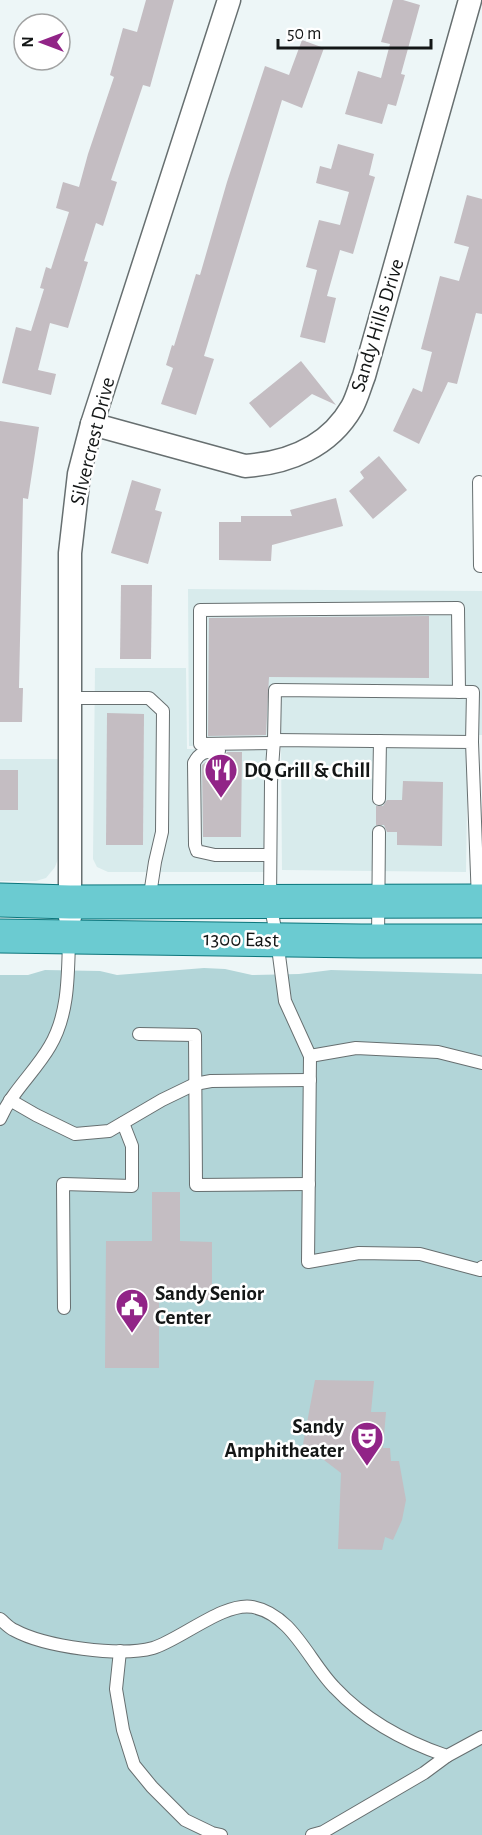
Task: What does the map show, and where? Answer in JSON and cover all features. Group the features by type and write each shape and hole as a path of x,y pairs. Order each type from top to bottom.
{"main road":[{"name":"1300 East","path":"0,900 70,902 480,901"},
{"name":"1300 East","path":"0,936 482,941"}],"street":[{"name":"Silvercrest Drive","path":"69,937 70,585 72,530 79,474 92,424 230,0"},
{"name":"Sandy Hills Drive","path":"92,424 245,466 267,464 290,458 316,446 335,430 352,406 364,376 470,0"}],"lane":[{"path":"479,482 482,566"},
{"path":"459,692 458,608 200,609 200,744 472,742"},
{"path":"480,901 478,823 472,742 473,692 275,690 270,902 278,940 285,1001 310,1056 308,1262 359,1253 420,1254 480,1270 482,1267"},
{"path":"70,698 149,698 163,711 162,832 149,902"},
{"path":"379,799 380,741"},
{"path":"270,855 215,855 197,851 194,763 198,755 204,752 274,745"},
{"path":"378,941 379,832"},
{"path":"0,1119 10,1100 50,1046 64,1009 69,937"},
{"path":"139,1034 195,1035 196,1185 309,1184"},
{"path":"310,1056 356,1048 438,1052 482,1063"},
{"path":"10,1100 75,1134 109,1131 195,1084 211,1081 310,1080"},
{"path":"64,1308 63,1184 132,1186 132,1146 123,1123"},
{"path":"0,1619 14,1630 36,1639 88,1650 120,1651 153,1648 232,1609 252,1607 281,1619 336,1690 369,1717 417,1745 447,1756"},
{"path":"120,1651 116,1689 123,1730 134,1765 185,1820 221,1835"},
{"path":"312,1835 323,1832 482,1737"}],"shaded area":[{"path":"188,589 482,591 482,735 468,735 466,872 282,870 281,746 189,746"},
{"path":"95,668 186,668 187,749 266,748 266,872 108,872 97,867 93,859"},
{"path":"0,759 58,759 58,859 46,878 36,881 0,881"},
{"path":"204,968 225,969 252,975 299,974 331,970 482,974 482,1835 0,1835 0,975 28,975 45,970 100,971 117,975"}],"building":[{"path":"146,0 174,0 150,87 143,85 111,180 117,182 103,226 96,223 84,261 88,262 68,328 50,323 38,370 56,374 51,395 2,383 16,327 31,331 44,289 40,288 46,267 51,269 69,212 56,208 63,182 79,187 114,77 110,75 123,28 137,32"},
{"path":"393,0 403,0 420,5 401,74 405,75 396,106 388,104 382,124 345,114 358,71 381,78 390,44 381,42"},
{"path":"302,40 324,48 302,108 282,100 204,356 214,359 196,415 161,404 173,368 166,365 172,345 174,346 196,274 200,275 227,182 265,66 289,75"},
{"path":"338,144 374,154 369,175 375,177 353,254 340,250 327,296 336,298 325,343 300,337 317,270 306,267 319,220 340,225 349,192 316,183 320,166 331,169"},
{"path":"467,195 482,199 482,314 476,313 457,384 448,382 419,444 393,431 413,388 422,392 432,352 421,349 440,276 459,281 469,247 454,243"},
{"path":"301,361 336,405 312,394 270,428 249,403"},
{"path":"0,421 39,427 28,499 23,498 19,688 23,688 22,722 0,722"},
{"path":"379,456 407,490 373,519 349,491 364,478 360,472"},
{"path":"132,480 161,489 155,510 162,512 148,564 111,553"},
{"path":"336,498 343,526 272,545 271,561 219,560 219,522 241,522 241,516 292,516 290,510"},
{"path":"121,585 152,585 151,659 120,659"},
{"path":"429,616 429,678 269,677 266,735 208,736 209,618"},
{"path":"107,713 144,714 143,845 106,845"},
{"name":"DQ Grill & Chill","path":"227,752 242,752 241,837 203,837 202,765 207,761 223,758"},
{"path":"0,770 18,770 18,810 0,810"},
{"path":"403,781 443,782 442,846 397,845 397,832 387,832 384,825 376,825 376,806 383,806 387,800 402,800"},
{"name":"Sandy Senior Center","path":"152,1192 180,1192 180,1241 212,1242 212,1300 159,1300 159,1368 105,1368 106,1241 152,1241"},
{"name":"Sandy Amphitheater","path":"315,1380 374,1381 371,1412 386,1412 383,1448 390,1448 391,1461 399,1461 406,1500 402,1520 393,1540 385,1537 382,1550 338,1549 341,1473 303,1444"}],"place":[{"name":"DQ Grill & Chill","path":"221,799"},
{"name":"Sandy Senior Center","path":"132,1334"},
{"name":"Sandy Amphitheater","path":"367,1467"}]}
